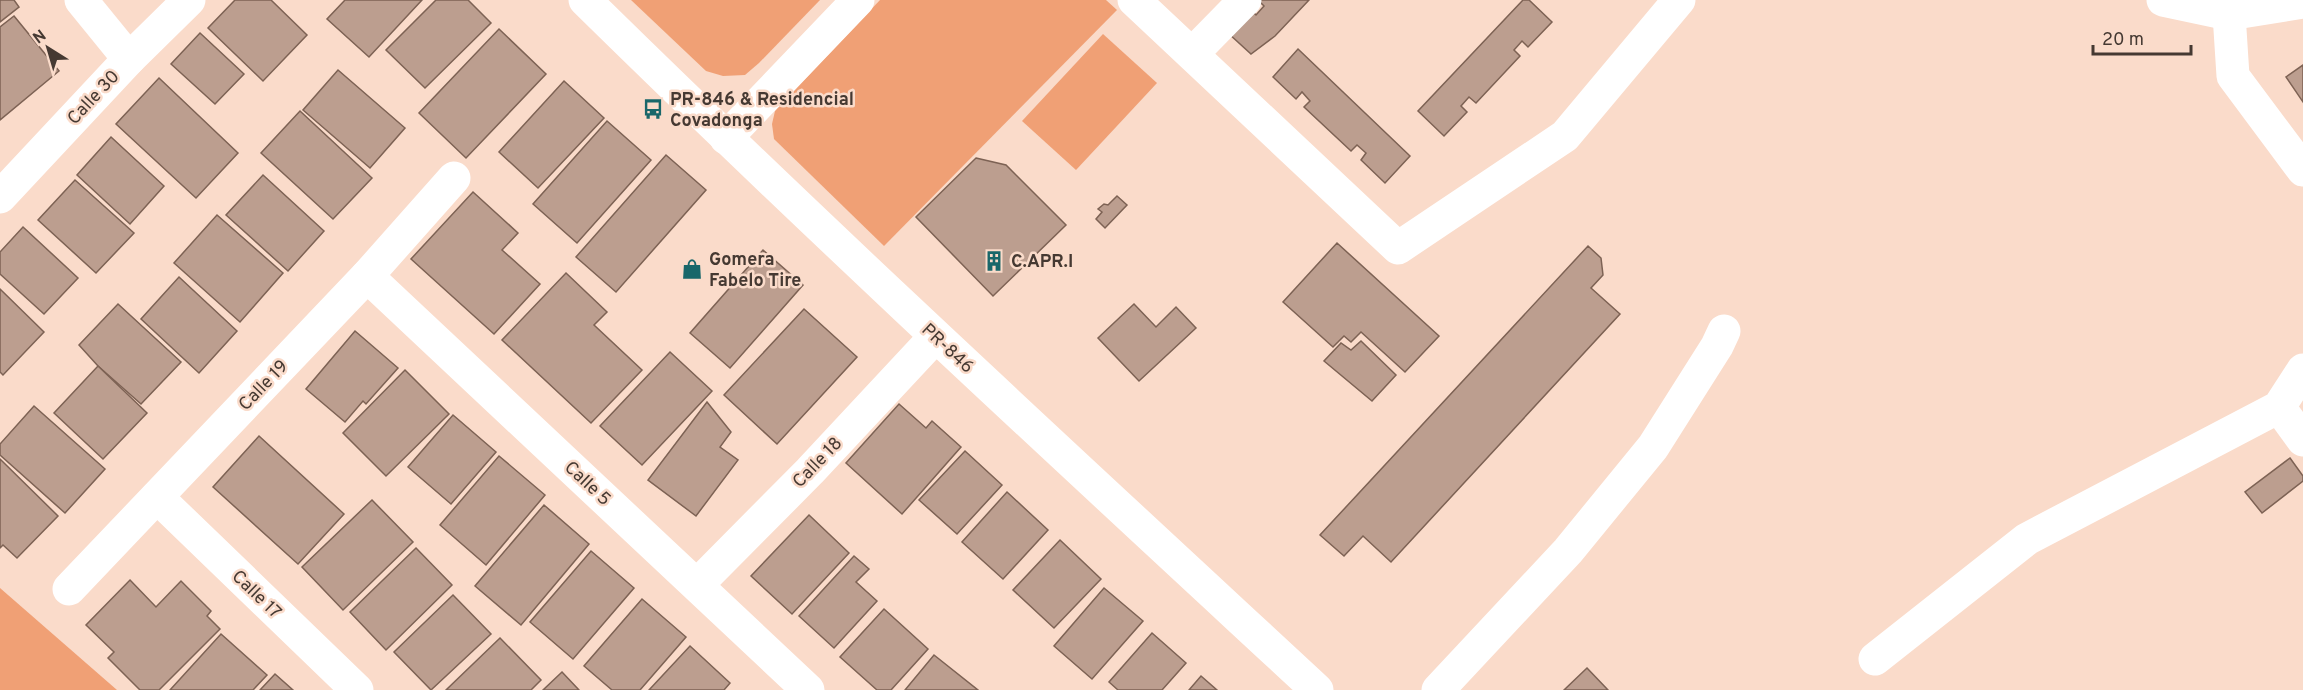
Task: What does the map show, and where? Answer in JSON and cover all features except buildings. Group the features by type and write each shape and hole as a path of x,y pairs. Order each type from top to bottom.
{"street":[{"path":"81,0 129,59"},
{"name":"Calle 30","path":"0,197 129,59 189,0"},
{"name":"PR-846","path":"585,0 726,138 936,337 1317,690"},
{"path":"726,138 858,0"},
{"path":"1134,0 1398,248 1565,136 1679,0"},
{"path":"1192,54 1245,0"},
{"path":"2163,0 2229,14 2303,2"},
{"path":"2229,14 2233,76 2303,171"},
{"name":"Calle 19","path":"69,589 367,276 454,178"},
{"name":"Calle 5","path":"367,276 808,690"},
{"path":"1438,690 1568,551 1653,447 1717,346 1724,331"},
{"name":"Calle 18","path":"696,585 804,477 936,337"},
{"path":"1875,658 2027,539 2279,407 2303,370"},
{"path":"2279,407 2303,440"},
{"name":"Calle 17","path":"157,497 357,690"}],"shaded area":[{"path":"631,0 820,0 745,75 723,76 706,71"},
{"path":"880,0 1106,0 1117,10 884,246 774,139 772,124 775,111"},
{"path":"1103,34 1157,83 1076,170 1022,121"},
{"path":"0,588 117,690 0,690"}],"place":[{"name":"PR-846 & Residencial Covadonga","path":"653,109"},
{"name":"C.APR.I","path":"994,261"},
{"name":"Gomera Fabelo Tire","path":"692,269"}]}
